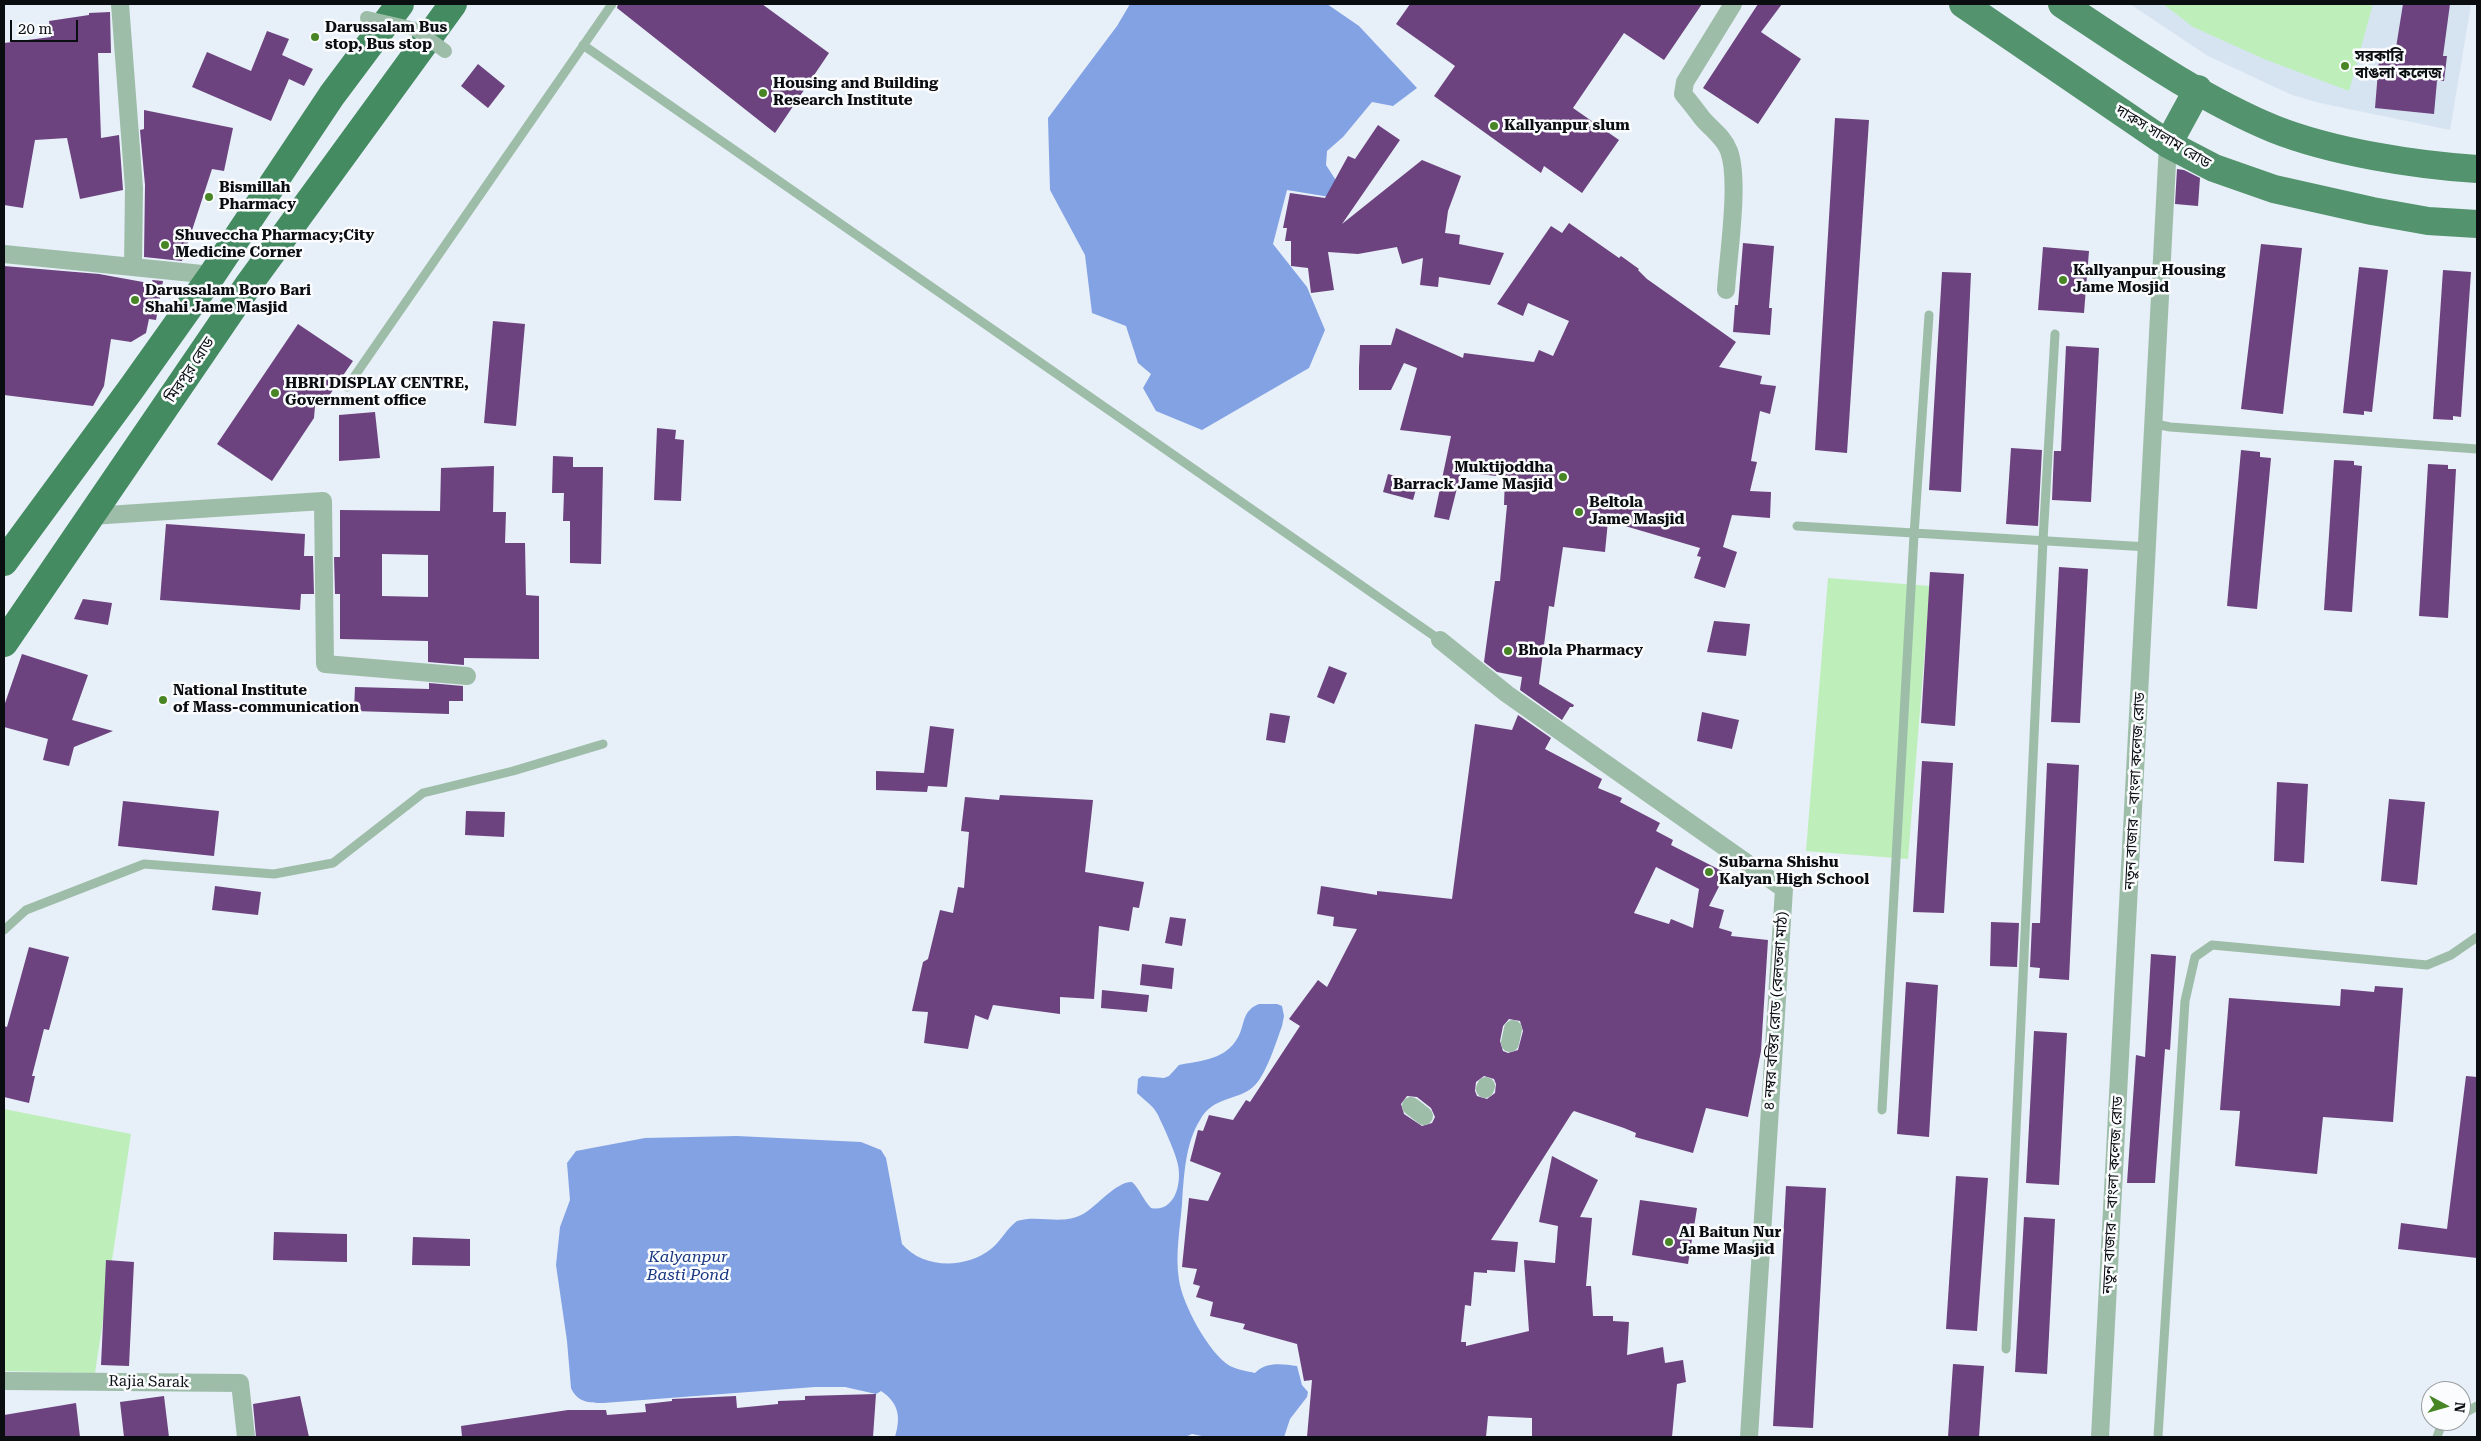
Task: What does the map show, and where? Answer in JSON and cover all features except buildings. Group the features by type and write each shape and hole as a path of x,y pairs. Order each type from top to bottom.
{"highway":[{"path":"4,562 212,275 332,95 400,4"},
{"name":"মিরপুর রোড","path":"4,643 264,261 453,4"}],"main road":[{"name":"দারুস সালাম রোড","path":"1963,4 2168,144 2214,168 2274,189 2372,211 2428,221 2477,224"},
{"path":"2062,4 2125,46 2198,89 2274,129 2323,145 2388,157 2477,169"},
{"path":"2168,144 2198,89"}],"street":[{"path":"120,4 134,188 132,267"},
{"path":"1726,290 1732,205 1732,165 1729,151 1722,138 1703,119 1683,94 1685,82 1733,4"},
{"path":"367,18 415,29 445,51"},
{"name":"নতুন বাজার - বাংলা কলেজ রোড","path":"2100,1437 2155,424 2168,144"},
{"path":"4,254 212,275"},
{"path":"91,516 323,501 325,664 467,676"},
{"name":"৪ নম্বর বস্তির রোড (বেলতলা মাঠ)","path":"1440,640 1507,694 1784,889 1749,1437"},
{"name":"Rajia Sarak","path":"4,1381 240,1383 246,1437"}],"lane":[{"path":"347,387 612,4"},
{"path":"584,45 1440,640"},
{"path":"1882,1110 1914,535 1929,315"},
{"path":"2006,1349 2043,540 2055,334"},
{"path":"2155,424 2170,427 2477,449"},
{"path":"1797,526 1914,535 2043,540 2148,547"},
{"path":"4,930 26,910 144,864 274,874 334,863 423,794 513,771 603,744"},
{"path":"2158,1437 2185,1001 2195,957 2212,945 2427,965 2451,955 2477,937"}],"shaded area":[{"name":"সরকারি বাঙলা কলেজ","path":"2130,4 2471,4 2450,130 2320,103 2292,95 2208,56"}],"green space":[{"path":"2163,4 2373,4 2349,91 2264,59 2193,27"},
{"path":"1828,578 1930,586 1908,859 1806,851"},
{"path":"4,1109 131,1134 95,1373 4,1371"}],"water":[{"path":"1130,4 1327,4 1359,26 1417,88 1393,106 1372,102 1343,137 1327,151 1326,165 1337,182 1336,198 1287,190 1273,244 1307,287 1325,330 1309,368 1202,430 1156,411 1143,388 1151,374 1138,363 1126,326 1092,313 1085,255 1050,190 1048,118 1117,26"},
{"name":"Kalyanpur Basti Pond","path":"1259,1004 1277,1004 1282,1006 1284,1016 1282,1026 1270,1058 1258,1082 1240,1095 1218,1103 1205,1112 1195,1129 1188,1150 1185,1171 1178,1242 1178,1271 1181,1290 1191,1314 1205,1340 1222,1360 1230,1366 1255,1373 1269,1365 1297,1366 1302,1385 1308,1392 1307,1397 1290,1419 1284,1437 1207,1437 1192,1434 1185,1437 895,1437 898,1423 897,1411 892,1400 881,1391 876,1394 845,1387 815,1387 593,1403 580,1399 571,1388 567,1341 556,1265 560,1227 570,1200 567,1163 576,1151 645,1138 737,1136 861,1142 881,1150 886,1158 902,1244 921,1258 933,1262 957,1263 981,1256 991,1249 1017,1221 1025,1219 1059,1220 1075,1217 1089,1210 1120,1185 1126,1183 1132,1182 1135,1185 1151,1208 1160,1208 1172,1200 1178,1186 1179,1169 1177,1161 1156,1111 1137,1093 1138,1079 1142,1076 1164,1078 1169,1076 1179,1065 1210,1059 1224,1053 1238,1037 1246,1015 1253,1007"}],"place":[{"name":"Darussalam Bus stop, Bus stop","path":"315,37"},
{"name":"সরকারি বাঙলা কলেজ","path":"2345,66"},
{"name":"Housing and Building Research Institute","path":"763,93"},
{"name":"Kallyanpur slum","path":"1494,126"},
{"name":"Bismillah Pharmacy","path":"209,197"},
{"name":"Shuveccha Pharmacy;City Medicine Corner","path":"165,245"},
{"name":"Kallyanpur Housing Jame Mosjid","path":"2063,280"},
{"name":"Darussalam Boro Bari Shahi Jame Masjid","path":"135,300"},
{"name":"HBRI DISPLAY CENTRE, Government office","path":"275,393"},
{"name":"Muktijoddha Barrack Jame Masjid","path":"1563,477"},
{"name":"Beltola Jame Masjid","path":"1579,512"},
{"name":"Bhola Pharmacy","path":"1508,651"},
{"name":"National Institute of Mass-communication","path":"163,700"},
{"name":"Subarna Shishu Kalyan High School","path":"1709,872"},
{"name":"Al Baitun Nur Jame Masjid","path":"1669,1242"}]}
